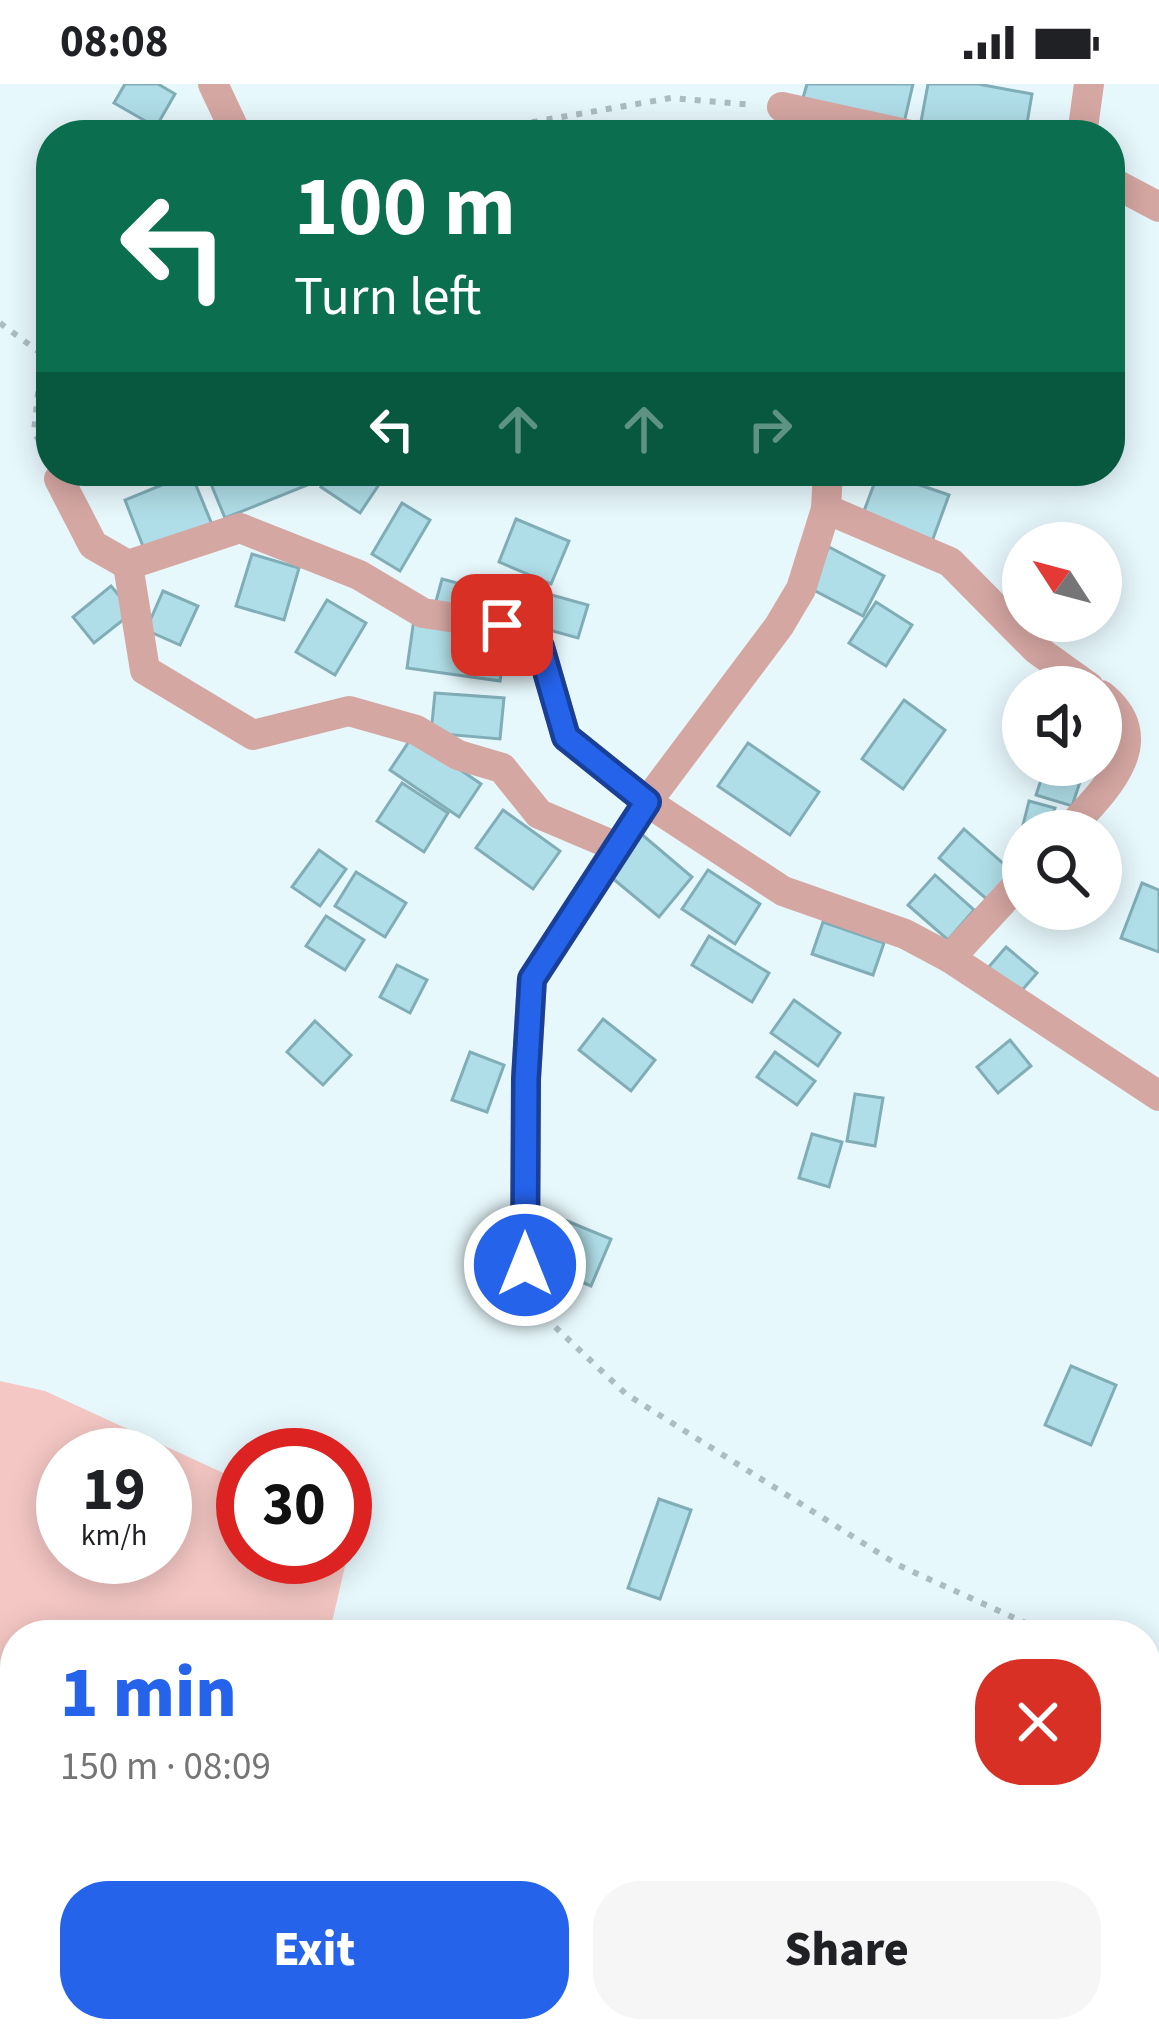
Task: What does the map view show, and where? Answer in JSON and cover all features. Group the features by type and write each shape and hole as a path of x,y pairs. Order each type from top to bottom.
{"street":[{"path":"213,84 230,120"},
{"path":"1084,120 1090,84"},
{"path":"781,109 836,120"},
{"path":"1125,189 1159,207"},
{"path":"63,486 93,545 128,565 240,528 359,575 424,613 502,625 540,647 566,737 647,802 783,891 905,934 950,958 1159,1096"},
{"path":"525,1265 532,979 647,802 779,626 801,589 826,509 827,486"},
{"path":"826,509 950,562 1036,649 1060,666"},
{"path":"128,565 145,670 253,735 349,711 416,730 458,755 502,768 539,814 616,847"},
{"path":"1122,718 1130,741 1122,771"},
{"path":"1086,810 1108,786"},
{"path":"950,958 1002,902"}],"path":[{"path":"544,120 670,98 781,109"},
{"path":"0,323 36,350"},
{"path":"525,1265 533,1306 626,1394 898,1565 1019,1620"}],"shaded area":[{"path":"0,1381 45,1391 126,1428 36,1428 36,1584 192,1584 192,1459 216,1470 216,1584 341,1584 332,1620 0,1620"}],"building":[{"path":"125,84 158,84 175,94 160,120 144,120 114,103"},
{"path":"807,84 913,84 905,120 803,98"},
{"path":"928,84 978,84 1032,94 1028,120 921,120"},
{"path":"159,486 196,486 213,527 146,554 125,500"},
{"path":"212,486 305,486 225,518"},
{"path":"322,486 378,486 360,513"},
{"path":"873,486 923,486 949,495 931,544 861,519"},
{"path":"402,503 430,520 400,571 372,554"},
{"path":"516,519 569,541 551,584 499,562"},
{"path":"829,547 884,576 863,616 808,587"},
{"path":"252,554 299,568 284,620 236,606"},
{"path":"442,579 499,594 492,620 435,605"},
{"path":"111,586 133,612 94,643 73,617"},
{"path":"530,589 588,605 578,638 520,622"},
{"path":"163,591 198,606 180,645 146,630"},
{"path":"327,600 366,623 335,675 296,652"},
{"path":"876,602 912,625 886,666 849,643"},
{"path":"414,619 508,632 500,681 407,668"},
{"path":"435,693 504,698 500,739 431,733"},
{"path":"904,700 945,730 903,789 862,759"},
{"path":"412,737 481,784 459,817 390,770"},
{"path":"748,743 819,792 790,835 718,786"},
{"path":"402,783 448,813 424,852 377,821"},
{"path":"1039,786 1079,786 1072,806 1036,795"},
{"path":"1029,801 1055,808 1054,810 1027,810"},
{"path":"503,810 560,851 533,889 476,848"},
{"path":"964,829 1002,863 1002,889 990,902 939,858"},
{"path":"639,832 692,877 659,917 605,872"},
{"path":"319,850 346,869 320,906 292,887"},
{"path":"708,870 760,904 735,944 682,909"},
{"path":"356,872 406,903 385,937 335,906"},
{"path":"935,875 974,910 948,940 908,905"},
{"path":"1142,883 1159,890 1159,952 1121,938"},
{"path":"326,916 364,940 345,970 306,946"},
{"path":"823,922 884,943 873,975 812,954"},
{"path":"709,936 769,973 752,1002 692,965"},
{"path":"1006,947 1037,973 1018,995 987,969"},
{"path":"397,965 427,980 410,1013 380,997"},
{"path":"794,1000 840,1033 818,1066 771,1033"},
{"path":"603,1019 655,1060 631,1091 579,1050"},
{"path":"315,1021 351,1055 323,1085 287,1052"},
{"path":"1010,1040 1031,1066 998,1093 977,1067"},
{"path":"470,1052 504,1065 487,1112 452,1100"},
{"path":"775,1052 815,1081 797,1105 757,1077"},
{"path":"855,1094 883,1098 875,1146 847,1141"},
{"path":"812,1134 842,1142 829,1187 799,1178"},
{"path":"567,1221 611,1239 591,1286 548,1268"},
{"path":"1071,1366 1116,1385 1091,1445 1045,1425"},
{"path":"659,1499 691,1510 660,1599 628,1588"}],"route":[{"path":"502,625 540,647 566,737 647,802 532,979 525,1265"}]}
